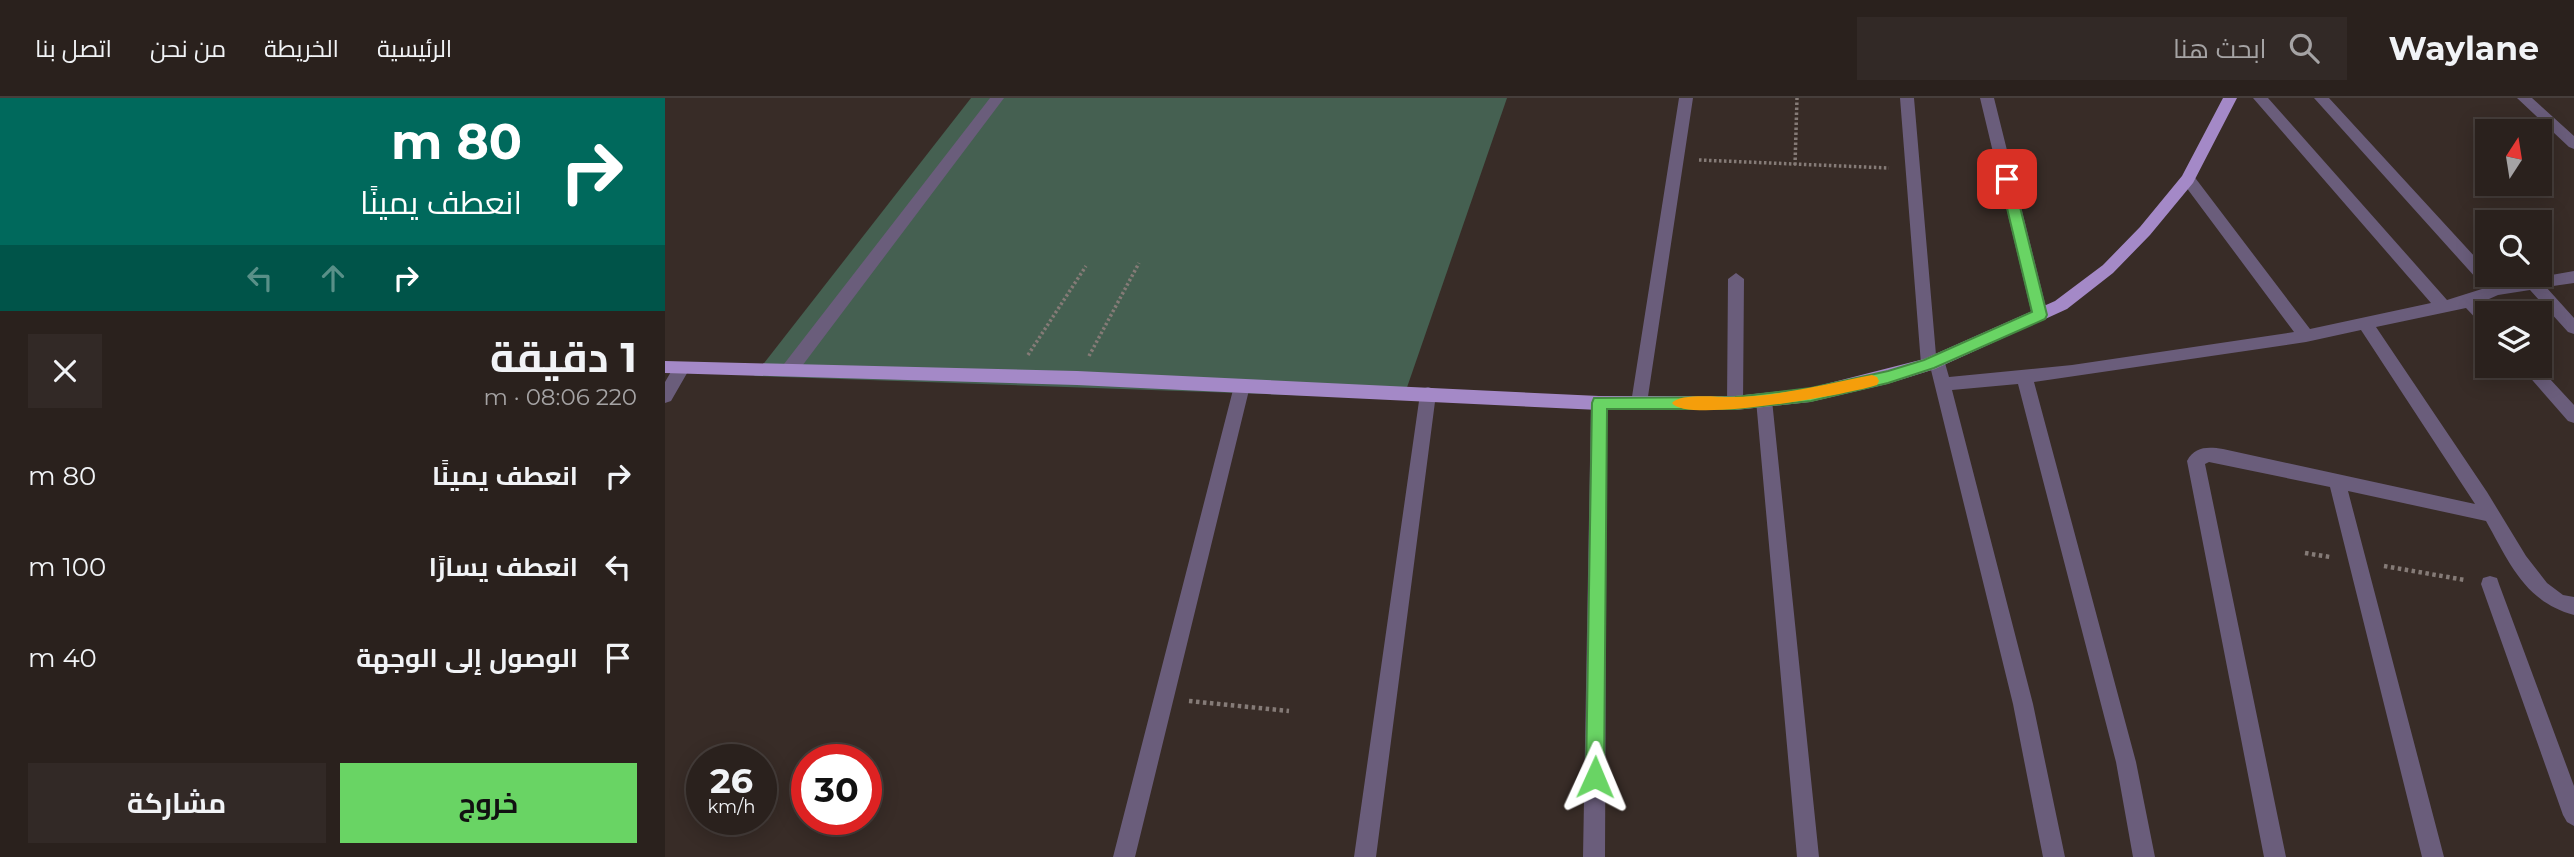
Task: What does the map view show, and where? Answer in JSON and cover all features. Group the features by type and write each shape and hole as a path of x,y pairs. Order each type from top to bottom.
{"main road":[{"path":"673,368 1077,378 1599,403 1735,403 1811,394 1888,377 1933,362 2061,306 2108,269 2145,231 2188,178 2230,98"}],"street":[{"path":"790,369 997,98"},
{"path":"1639,403 1686,98"},
{"path":"1907,98 1911,168 1933,362 1942,384 2023,704 2054,857"},
{"path":"1987,98 2040,315"},
{"path":"2260,98 2444,307"},
{"path":"2321,98 2496,290"},
{"path":"2524,98 2574,144"},
{"path":"2188,178 2306,336"},
{"path":"2552,280 2574,276"},
{"path":"1735,403 1736,279"},
{"path":"1942,384 2072,372 2306,336 2469,302 2496,290 2515,287"},
{"path":"2537,287 2574,328"},
{"path":"2469,302 2475,308"},
{"path":"2366,325 2492,515 2519,562 2540,589 2558,602 2574,606"},
{"path":"665,396 673,368"},
{"path":"2024,376 2126,762 2144,857"},
{"path":"2539,378 2574,416"},
{"path":"1124,857 1242,386"},
{"path":"1365,857 1428,394"},
{"path":"1764,400 1808,857"},
{"path":"1594,857 1599,403"},
{"path":"2274,857 2196,461 2206,454 2223,456 2492,515"},
{"path":"2337,481 2433,857"},
{"path":"2490,584 2574,815"}],"path":[{"path":"1795,165 1797,98"},
{"path":"1677,159 1911,168"},
{"path":"1077,378 1139,263"},
{"path":"1014,376 1086,267"},
{"path":"2357,562 2490,584"},
{"path":"1164,698 1289,710"}],"green space":[{"path":"971,98 1507,98 1403,399 754,376"}],"slow traffic":[{"path":"1680,403 1735,403 1811,394 1872,381"}],"route":[{"path":"1595,777 1599,403 1735,403 1811,394 1888,377 1929,364 2040,315 2007,179"}]}
